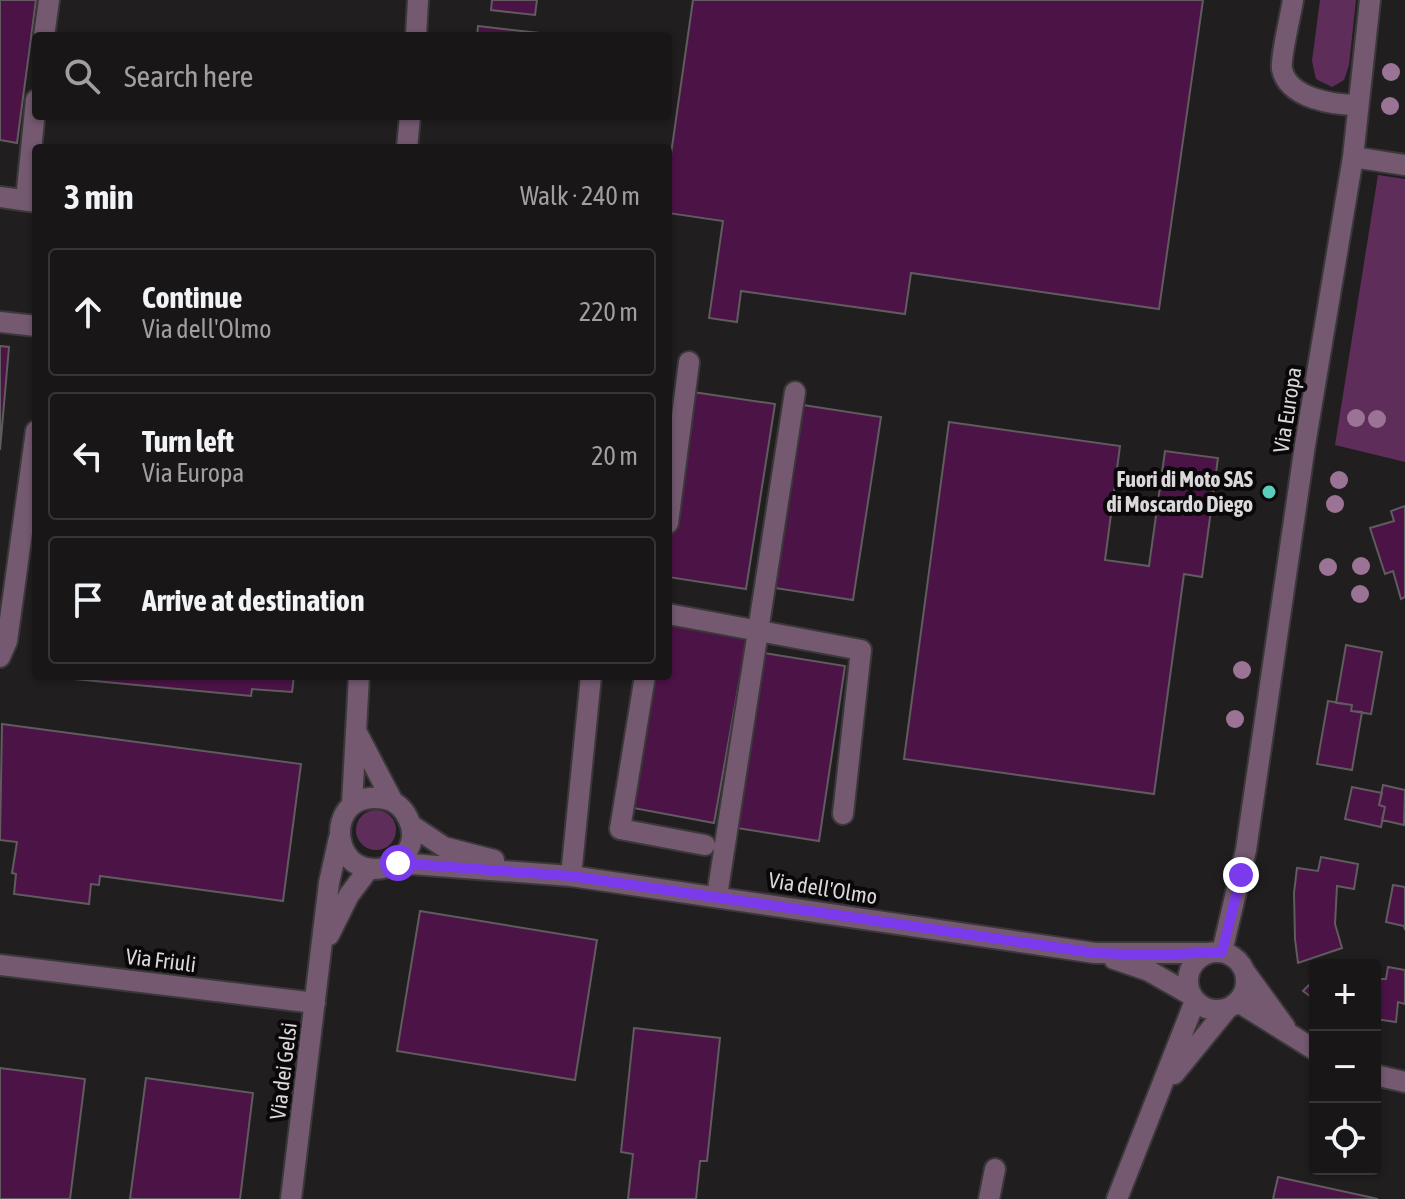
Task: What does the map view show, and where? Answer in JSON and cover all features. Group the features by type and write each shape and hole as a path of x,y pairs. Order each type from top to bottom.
{"street":[{"path":"45,32 49,0"},
{"path":"416,32 418,0"},
{"path":"1293,0 1282,69 1291,84 1315,100 1334,105 1358,105"},
{"name":"Via Europa","path":"1228,959 1305,445 1353,157 1370,0"},
{"path":"34,144 35,120"},
{"path":"407,144 410,120"},
{"path":"1353,157 1405,165"},
{"path":"0,197 31,201 32,181"},
{"path":"0,322 32,326"},
{"path":"672,492 689,362"},
{"path":"717,896 795,392"},
{"path":"0,657 7,641 32,460"},
{"path":"672,615 861,650 843,814"},
{"path":"352,804 359,680"},
{"path":"571,876 591,680"},
{"path":"644,680 620,829 705,845"},
{"path":"355,728 364,752 392,800 404,810 411,825 410,846 398,863 384,869 368,870 354,864 344,852 339,838 341,819 352,804 372,796 392,800"},
{"name":"Via dell'Olmo","path":"411,825 444,847 545,873"},
{"name":"Via dei Gelsi","path":"291,1199 329,883 339,838"},
{"name":"Via dell'Olmo","path":"398,863 571,876 1095,953 1228,959"},
{"path":"321,950 349,895 368,870"},
{"name":"Via dell'Olmo","path":"1095,953 1149,971 1193,998"},
{"path":"1228,959 1192,966 1188,985 1193,998 1210,1010 1233,1006 1309,1046"},
{"path":"1159,1093 1208,1030 1233,1006 1246,988 1228,959"},
{"path":"1228,959 1292,1036"},
{"name":"Via Friuli","path":"0,965 315,1003"},
{"path":"1117,1199 1193,998"},
{"path":"1381,1076 1405,1082"},
{"path":"989,1199 995,1169"}],"shaded area":[{"path":"1320,0 1356,0 1349,65 1344,80 1332,87 1316,79 1312,61"},
{"path":"1378,175 1405,179 1405,462 1335,445"},
{"path":"376,810 390,816 396,830 390,844 376,850 362,844 356,830 362,816"}],"building":[{"path":"0,0 36,0 17,143 0,140"},
{"path":"492,0 537,0 535,15 491,10"},
{"path":"693,0 1203,0 1159,309 911,273 905,314 741,291 737,322 709,318 723,221 672,214 672,147"},
{"path":"478,26 530,32 477,32"},
{"path":"0,346 9,347 0,450"},
{"path":"693,392 775,404 746,589 672,578 672,529"},
{"path":"803,405 881,417 853,600 775,588"},
{"path":"949,422 1120,446 1105,560 1149,566 1165,451 1218,458 1202,577 1184,574 1154,794 904,759"},
{"path":"1405,506 1405,597 1401,599 1393,571 1385,574 1370,528 1394,521 1391,511"},
{"path":"672,625 747,638 714,823 628,807 650,680 672,680"},
{"path":"1346,645 1382,652 1371,714 1351,711 1352,705 1336,703"},
{"path":"764,653 845,666 819,841 737,828"},
{"path":"85,680 294,680 292,692 252,689 251,696"},
{"path":"1328,701 1352,705 1351,711 1362,712 1352,770 1317,764"},
{"path":"2,724 301,764 283,901 100,876 99,885 91,884 89,904 14,894 16,874 12,873 17,842 0,840"},
{"path":"1383,785 1405,790 1404,825 1382,820 1385,807 1379,805"},
{"path":"1352,787 1382,793 1379,805 1385,807 1381,827 1345,819"},
{"path":"1321,857 1358,864 1354,889 1337,886 1335,924 1342,948 1298,963 1294,893 1297,868 1318,871"},
{"path":"1393,885 1405,887 1405,930 1404,926 1386,922"},
{"path":"420,911 597,940 575,1080 397,1051"},
{"path":"1388,967 1405,970 1405,1004 1398,1002 1396,1022 1381,1020 1381,979 1386,979"},
{"path":"634,1028 720,1038 707,1161 700,1161 696,1199 628,1199 633,1154 621,1152"},
{"path":"0,1068 85,1079 70,1199 0,1199"},
{"path":"146,1078 253,1093 240,1199 130,1199"},
{"path":"1278,1177 1378,1199 1273,1199"}],"place":[{"name":"Fuori di Moto SAS di Moscardo Diego","path":"1269,492"}],"route":[{"path":"398,863 545,873 1095,953 1153,955 1222,952 1241,875"}]}
